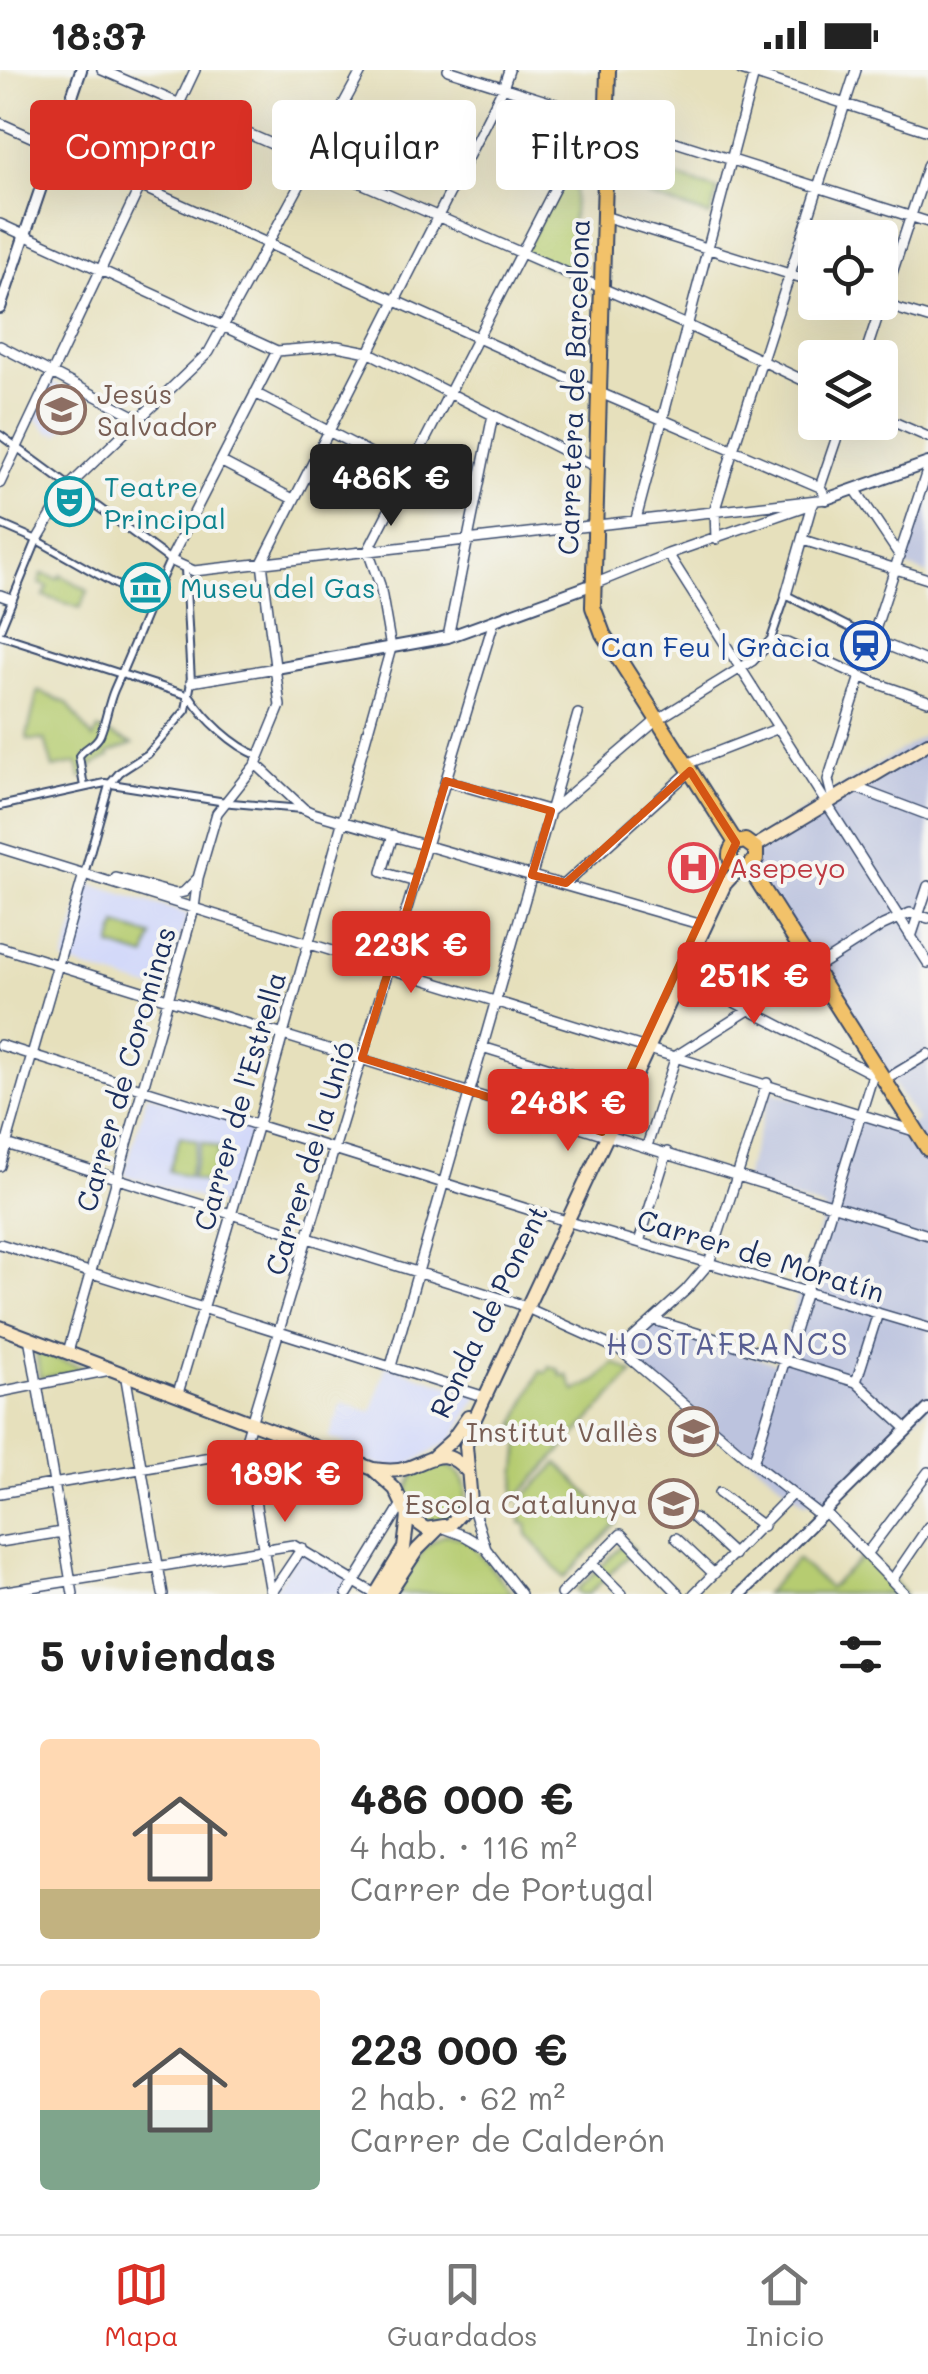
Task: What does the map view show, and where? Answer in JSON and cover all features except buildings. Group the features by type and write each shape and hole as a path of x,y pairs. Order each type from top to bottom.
{"main road":[{"name":"Carretera de Barcelona","path":"602,100 608,70"},
{"name":"Carretera de Barcelona","path":"603,190 591,585 602,634 688,768 738,859 814,968 928,1148"},
{"path":"738,859 756,859 754,847 928,743"},
{"name":"Ronda de Ponent","path":"605,1133 699,924 738,859"},
{"name":"Ronda de Ponent","path":"434,1456 458,1434 570,1222 622,1090 738,859"},
{"name":"Ronda de Ponent","path":"468,1472 469,1434 524,1306"},
{"path":"0,1327 374,1469 390,1471 434,1456 453,1460 468,1472 471,1502 457,1520 440,1528 416,1550 388,1594"},
{"path":"375,1594 404,1548 404,1506 414,1465"},
{"path":"374,1469 426,1529 440,1528"}],"street":[{"path":"70,100 81,70"},
{"path":"102,70 170,100"},
{"path":"181,100 195,70"},
{"path":"347,100 362,70"},
{"path":"448,70 541,100"},
{"path":"262,563 504,88 509,70"},
{"path":"741,70 928,131"},
{"path":"716,539 715,510 856,70"},
{"path":"636,519 754,72"},
{"path":"0,123 30,136"},
{"path":"675,142 928,222"},
{"path":"898,252 928,164"},
{"path":"0,308 38,190"},
{"path":"0,483 138,190"},
{"path":"149,190 820,487 826,499"},
{"path":"299,190 210,352 69,486 37,540 0,632 123,677 190,696 304,809"},
{"path":"374,190 689,326 798,378"},
{"path":"392,648 380,585 368,551 520,255 558,190"},
{"path":"604,216 798,276"},
{"path":"0,224 277,351 338,346 368,352 596,467"},
{"path":"898,309 928,318"},
{"path":"0,346 140,419"},
{"path":"84,788 79,756 100,737 115,687 123,677 170,560 277,351"},
{"path":"256,394 409,473 474,500"},
{"path":"448,638 493,414"},
{"path":"898,424 928,437"},
{"path":"0,435 170,560 194,571 826,499"},
{"path":"820,487 836,440"},
{"path":"222,462 293,499"},
{"path":"191,682 448,638 668,554 928,465"},
{"path":"872,639 928,465"},
{"path":"855,489 900,556"},
{"path":"551,811 657,720 752,660 770,642 812,504"},
{"path":"0,524 37,540 150,604"},
{"path":"802,540 928,579"},
{"path":"668,554 778,728 830,802 928,964"},
{"name":"Carrer de Corominas","path":"68,1352 144,1090 217,813 258,760 280,706 262,563"},
{"path":"0,1166 3,1143 32,1055 108,784 148,754 186,710 191,682 185,568"},
{"path":"0,595 11,599"},
{"path":"786,595 872,639 928,662"},
{"name":"Carrer de la Unió","path":"271,1594 246,1451 251,1421 494,621"},
{"path":"770,642 787,643 928,701"},
{"name":"Carrer de l'Estrella","path":"178,1393 392,648"},
{"path":"830,802 828,780 861,676"},
{"path":"391,1366 578,714"},
{"path":"566,883 688,768 778,728"},
{"path":"446,781 551,811"},
{"path":"0,806 108,784 304,809 699,924"},
{"path":"854,787 928,814"},
{"path":"393,835 382,872 416,882"},
{"path":"0,848 917,1132"},
{"path":"84,874 107,875 176,894 194,908"},
{"path":"176,894 184,892 198,878"},
{"path":"912,937 923,916 928,886"},
{"path":"647,1146 676,1056 898,916 923,916"},
{"path":"0,947 928,1235"},
{"path":"682,976 877,1073"},
{"name":"Carrer de Moratín","path":"0,1045 570,1222 928,1328"},
{"path":"482,1047 622,1090"},
{"path":"753,1463 859,1114 877,1073 928,1054"},
{"path":"620,1350 686,1290 709,1262 767,1083"},
{"path":"3,1143 524,1306 620,1350 753,1463 823,1514 905,1594"},
{"path":"640,1242 667,1152"},
{"path":"0,1244 479,1395"},
{"path":"858,1383 878,1313"},
{"path":"654,1320 858,1383 907,1429"},
{"path":"29,1337 73,1594"},
{"path":"0,1392 120,1371 163,1594"},
{"path":"741,1594 928,1408"},
{"path":"0,1493 302,1441"},
{"path":"867,1553 928,1472"},
{"path":"720,1492 763,1526"},
{"path":"694,1594 792,1494"},
{"path":"471,1502 486,1549"},
{"path":"346,1594 404,1506"},
{"path":"694,1518 734,1555"},
{"path":"440,1528 465,1536 486,1549 521,1594"},
{"path":"892,1580 928,1528"},
{"path":"0,1542 62,1532"},
{"path":"564,1593 621,1534 679,1594"},
{"path":"676,1538 714,1574"},
{"path":"0,1592 293,1544 375,1594"},
{"path":"271,1594 302,1548"},
{"path":"592,1564 622,1594"}],"highlighted area":[{"path":"690,771 736,843 602,1132 362,1058 446,781 551,811 532,875 566,883"}],"shaded area":[{"name":"Jesús Salvador","path":"52,382 90,396 85,409 58,435 54,431 51,434 35,418"},
{"path":"928,487 928,574 902,565"},
{"path":"928,733 928,1407 826,1503 804,1503 620,1350 655,1323 777,1364 825,1209 743,1182 771,1092 857,1115 902,1132 917,1120 740,851"},
{"path":"87,883 188,914 163,992 63,962"},
{"path":"147,1094 252,1127 228,1207 124,1175"},
{"path":"386,1365 479,1395 452,1440 401,1470 342,1456 346,1444 329,1438 342,1402 372,1412"},
{"path":"300,1548 354,1582 346,1594 271,1594"}],"green space":[{"path":"675,176 718,190 710,216 648,196 648,190 675,190"},
{"path":"554,190 575,190 568,275 522,255"},
{"path":"42,574 59,579 61,575 88,591 80,608 44,596 48,587 39,583"},
{"path":"38,691 67,703 93,739 98,729 133,744 108,753 109,757 91,766 89,776 81,778 77,763 53,768 45,740 28,740 27,736"},
{"path":"117,925 152,936 146,957 111,946"},
{"path":"180,1136 198,1141 188,1177 169,1171"},
{"path":"202,1142 220,1148 210,1184 191,1178"},
{"path":"36,1351 89,1370 40,1378"},
{"path":"614,1363 633,1373 513,1502 521,1434 515,1425 540,1371 546,1373 550,1366 559,1370 561,1376 567,1375 575,1391 597,1381"},
{"path":"558,1463 617,1523 564,1578 527,1534 527,1524 521,1523 523,1498"},
{"path":"437,1464 458,1472 466,1493 458,1514 437,1522 416,1514 408,1493 416,1472"},
{"path":"445,1534 467,1539 513,1594 396,1594 425,1547"},
{"path":"626,1542 634,1550 589,1594 581,1594 577,1590"},
{"path":"867,1553 905,1594 765,1594 797,1559 829,1588"}],"place":[{"name":"Jesús Salvador","path":"62,409"},
{"name":"Teatre Principal","path":"69,502"},
{"name":"Museu del Gas","path":"145,587"},
{"name":"Can Feu | Gràcia","path":"866,646"},
{"name":"Asepeyo","path":"694,867"},
{"name":"Institut Vallès","path":"693,1431"},
{"name":"Escola Catalunya","path":"673,1503"}],"district":[{"name":"HOSTAFRANCS","path":"728,1343"}]}
